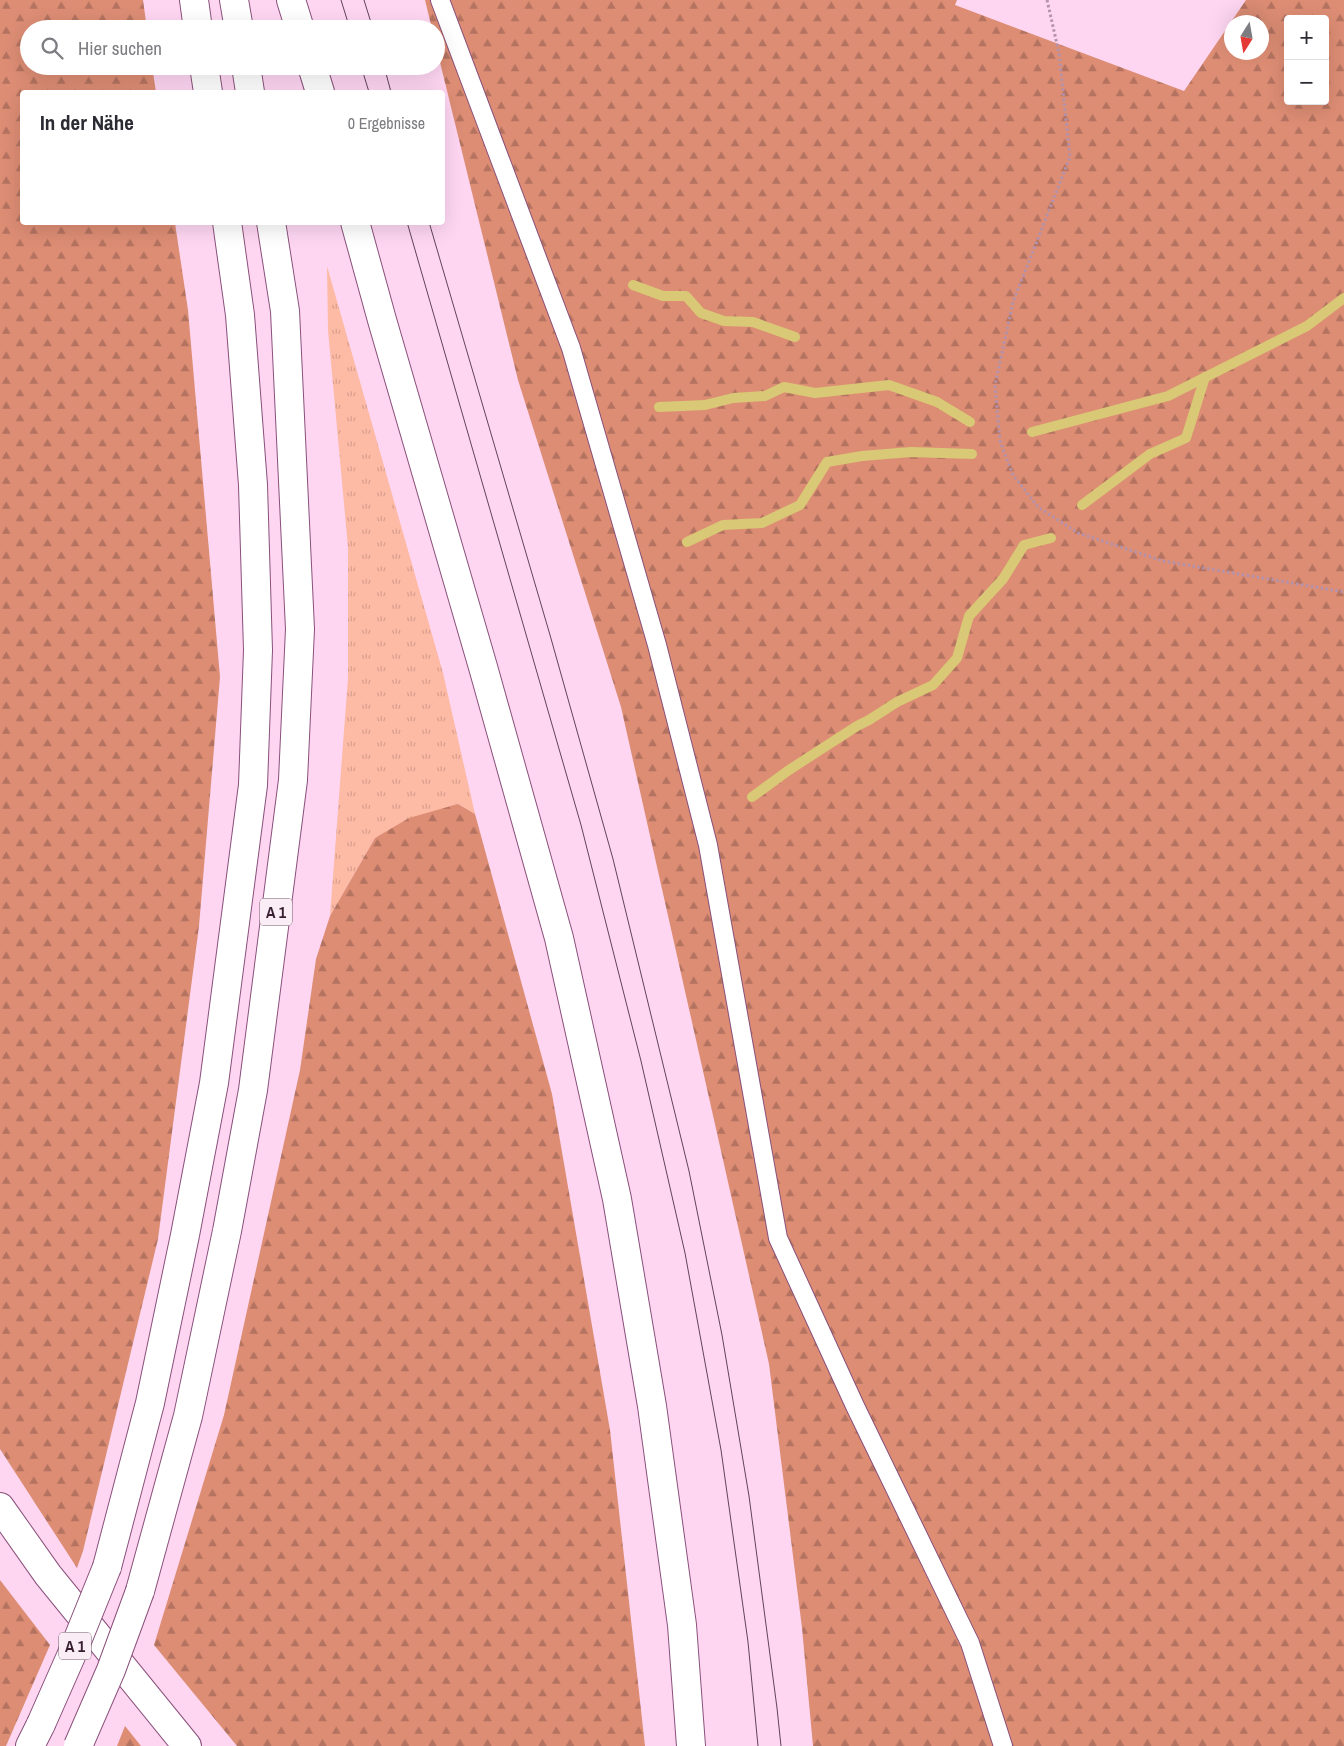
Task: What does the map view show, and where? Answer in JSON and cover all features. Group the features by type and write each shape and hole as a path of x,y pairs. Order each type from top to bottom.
{"highway":[{"path":"194,0 197,20"},
{"path":"234,0 237,20"},
{"path":"291,0 297,20"},
{"path":"205,75 208,90"},
{"path":"247,75 250,90"},
{"path":"315,75 319,90"},
{"name":"A 1","path":"35,1735 71,1656 107,1566 150,1403 214,1083 253,785 258,650 252,485 240,315 227,225"},
{"name":"A 1","path":"78,1746 111,1670 140,1590 188,1416 227,1231 253,1090 292,780 300,629 285,311 271,225"},
{"path":"356,225 484,667 559,938 617,1199 656,1435 682,1625 691,1746"},
{"path":"0,1507 48,1575 187,1746"}],"lane":[{"path":"440,0 571,348 657,645 708,845 778,1238 855,1406 970,1642 1003,1746"}],"path":[{"path":"1047,0 1059,53 1070,158 1013,302 995,385 1000,441 1013,475 1038,507 1078,533 1163,561 1344,592"}],"green space":[{"path":"0,0 143,0 146,20 20,20 20,75 153,75 156,90 20,90 20,225 175,225 188,310 220,677 199,926 158,1239 83,1551 77,1568 0,1449"},
{"path":"425,0 957,0 955,5 1184,91 1224,32 1224,60 1269,60 1269,15 1236,15 1246,0 1344,0 1344,1746 813,1746 802,1628 769,1364 621,707 518,380 443,75 445,75 445,20 430,20"},
{"path":"327,266 443,673 475,814 458,804 375,838 330,916 348,678 348,547 328,330"},
{"path":"458,804 475,814 552,1094 610,1430 645,1746 237,1746 154,1645 224,1415 300,1070 316,959 330,916 375,838 409,818"},
{"path":"0,1580 50,1645 6,1746 0,1746"},
{"path":"125,1726 141,1746 117,1746"}],"waterway":[{"path":"633,285 663,296 686,296 701,313 724,321 753,322 795,337"},
{"path":"1032,432 1168,396 1307,326 1344,298"},
{"path":"1082,505 1150,454 1186,438 1205,377"},
{"path":"659,407 705,405 733,398 765,396 784,387 815,393 889,385 937,402 970,422"},
{"path":"687,542 723,525 762,523 800,505 827,462 862,456 911,452 972,454"},
{"path":"752,797 789,770 857,726 897,702 933,685 957,658 969,616 1003,579 1024,545 1051,538"}],"tram line":[{"path":"341,0 347,20"},
{"path":"364,0 370,20"},
{"path":"364,75 368,90"},
{"path":"386,75 390,90"},
{"path":"408,225 581,825 641,1061 685,1253 721,1450 748,1642 758,1746"},
{"path":"430,225 550,635 613,859 689,1171 722,1335 749,1496 781,1746"}]}
